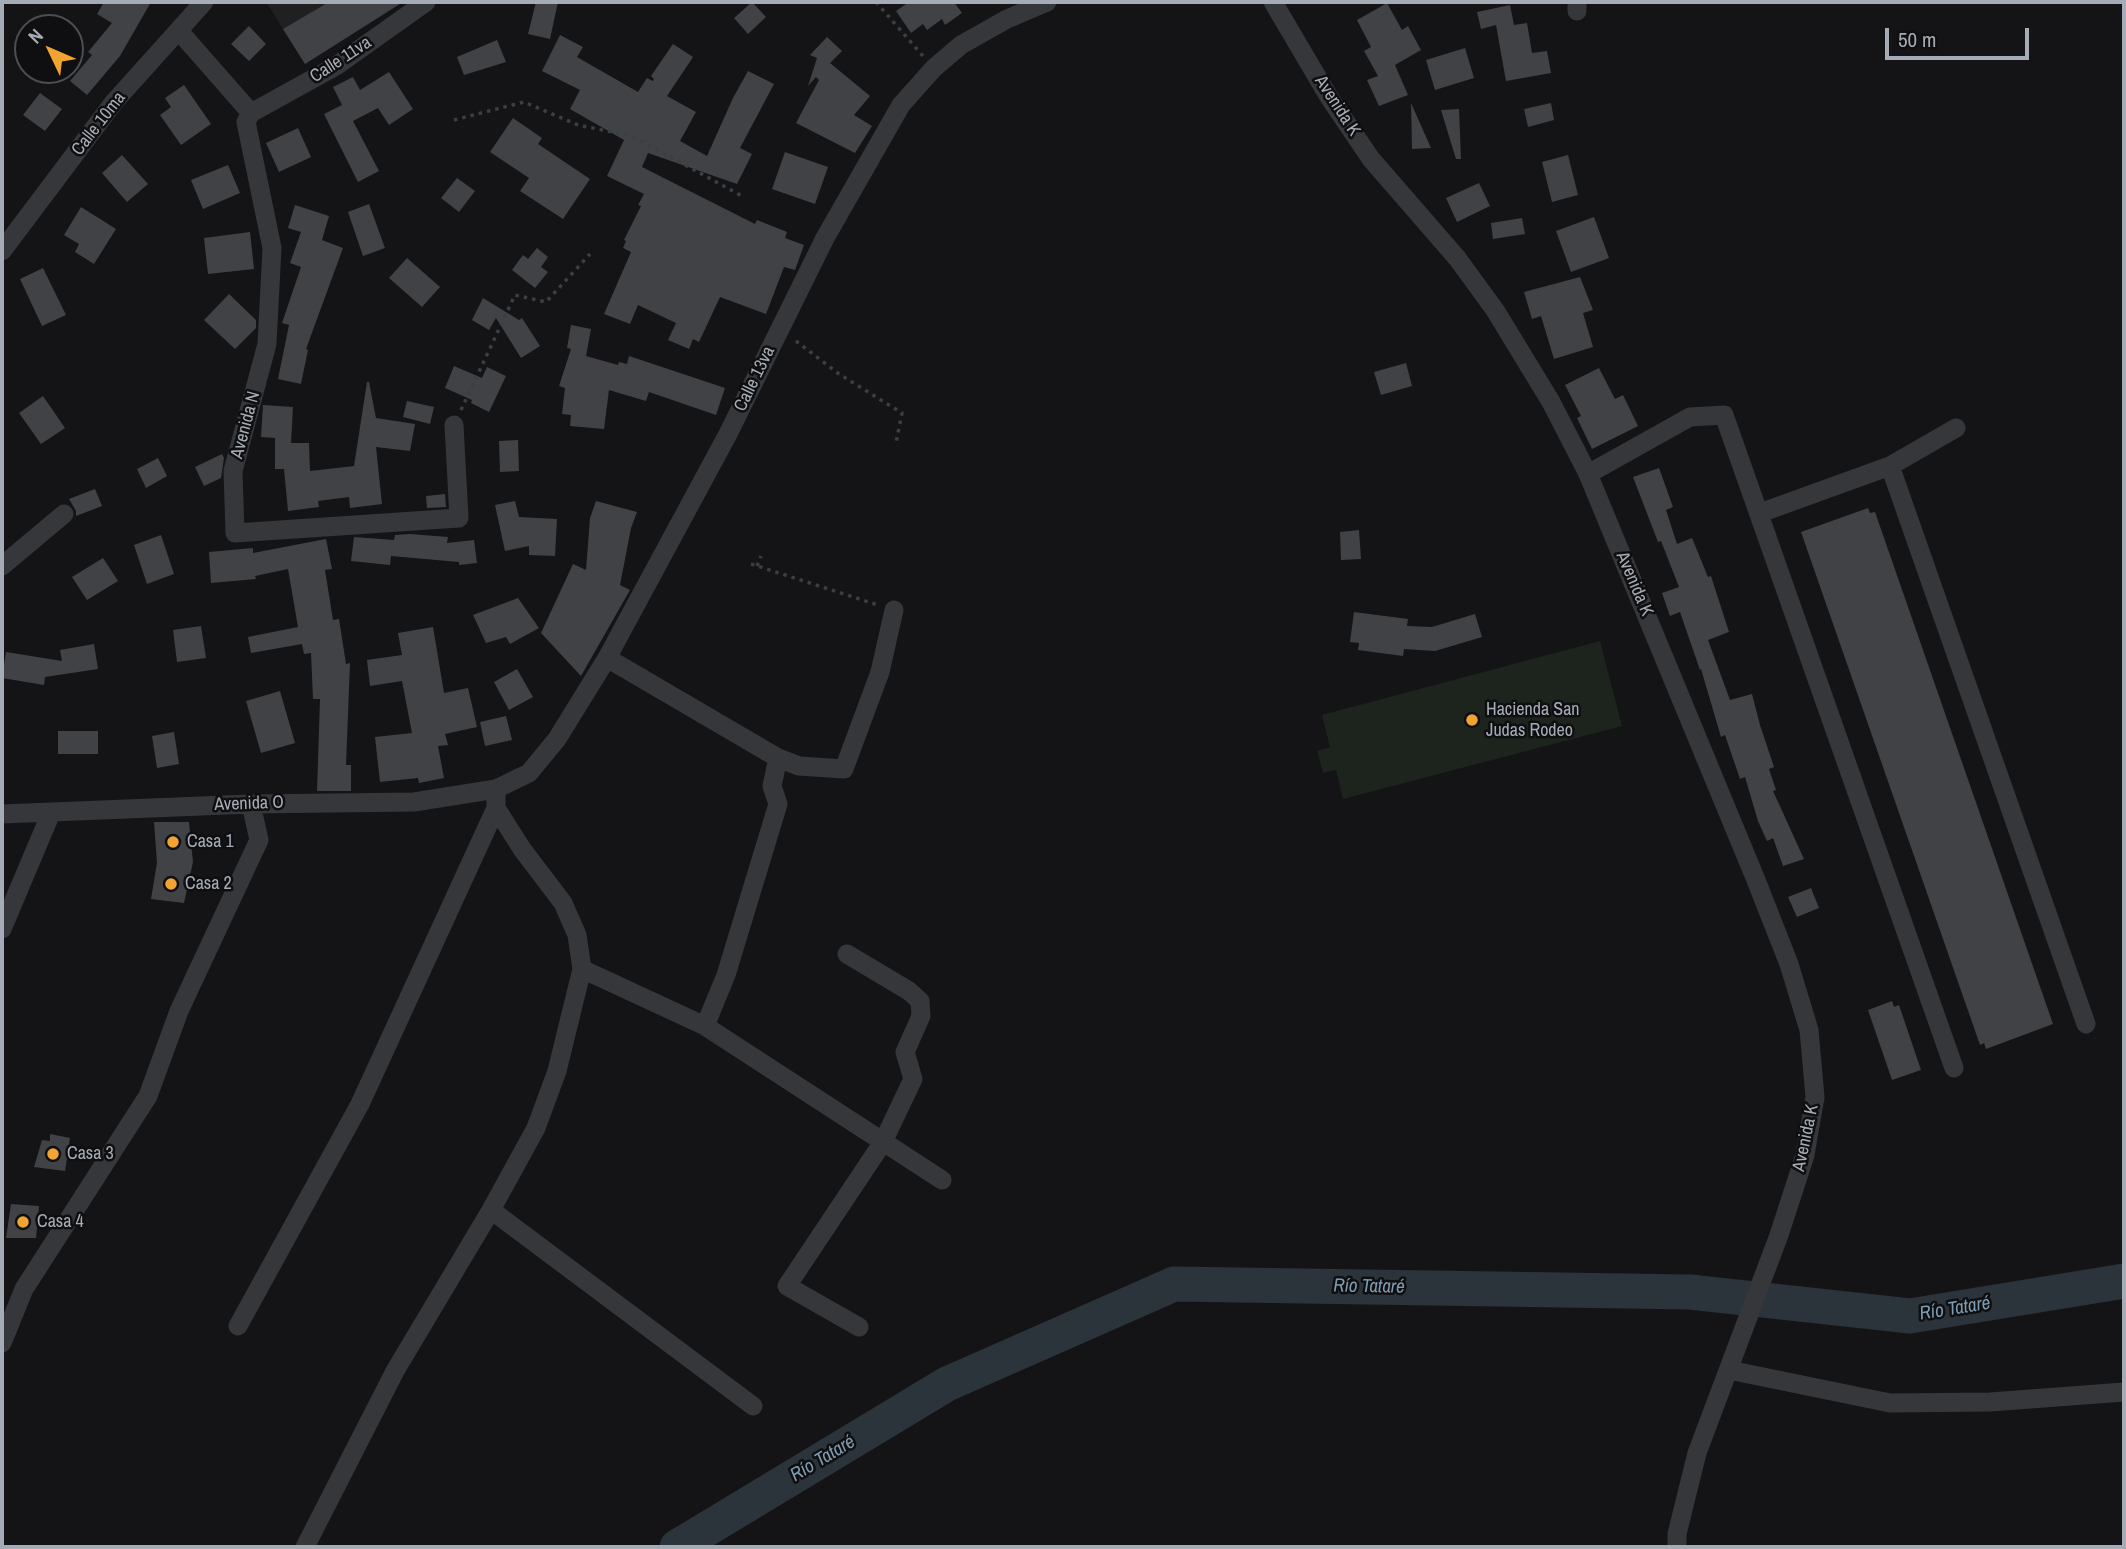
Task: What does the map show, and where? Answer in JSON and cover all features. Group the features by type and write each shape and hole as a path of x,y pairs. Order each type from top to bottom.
{"street":[{"name":"Calle 10ma","path":"2,251 114,102 204,2"},
{"name":"Calle 11va","path":"251,113 336,66 426,2"},
{"name":"Calle 13va","path":"496,798 529,774 557,739 607,658 683,520 825,239 901,105 934,68 961,46 1007,19 1047,2"},
{"name":"Avenida K","path":"1273,2 1329,97 1371,159 1457,258 1495,310 1551,402 1588,474 1756,880 1789,964 1808,1030 1815,1097 1805,1155 1779,1235 1697,1452 1677,1534 1677,1547"},
{"path":"179,31 251,113"},
{"name":"Avenida N","path":"251,113 246,122 272,248 267,344 233,471 235,533 459,518 454,425"},
{"path":"1588,474 1690,417 1724,415 1954,1068"},
{"path":"1760,513 1890,466 1956,428"},
{"path":"1890,466 2086,1024"},
{"path":"2,566 64,514"},
{"path":"607,658 778,758 799,766 844,769 880,672 894,610"},
{"path":"705,1027 726,975 778,804 772,786 778,758"},
{"path":"305,1547 395,1371 491,1210 536,1128 557,1071 582,969 577,935 564,903 522,849 496,798"},
{"path":"238,1326 360,1104 496,798"},
{"name":"Avenida O","path":"2,814 496,798"},
{"path":"2,1343 24,1289 148,1096 179,1011 259,840 251,804"},
{"path":"2,929 51,813"},
{"path":"848,954 909,991 920,1001 921,1016 905,1052 914,1079 883,1142 787,1286 859,1327"},
{"path":"582,969 705,1027 942,1180"},
{"path":"491,1210 752,1406"},
{"path":"1728,1370 1890,1403 1990,1402 2124,1392"}],"path":[{"path":"876,2 934,68"},
{"path":"454,120 524,102 578,125 632,136 742,196"},
{"path":"454,425 515,295 547,302 590,254"},
{"path":"779,332 789,336 839,374 902,413 896,443"},
{"path":"757,566 761,556"},
{"path":"751,564 894,610"}],"shaded area":[{"path":"266,2 403,2 305,64"},
{"name":"Hacienda San Judas Rodeo","path":"1600,641 1622,726 1343,799 1336,770 1323,773 1317,751 1330,747 1322,715"}],"building":[{"path":"104,2 151,2 120,56 87,95 74,84 84,84 84,64 92,55 88,52 112,23 97,14"},
{"path":"329,2 403,2 305,64 283,29"},
{"path":"536,2 558,2 550,39 528,34"},
{"path":"752,2 766,17 748,34 734,18"},
{"path":"909,2 954,2 962,13 945,25 942,19 927,30 923,24 911,33 896,11"},
{"path":"1387,3 1402,30 1408,26 1421,50 1395,65 1408,95 1379,106 1367,80 1378,76 1364,51 1371,47 1357,20"},
{"path":"1510,5 1514,25 1527,23 1532,53 1547,51 1551,73 1506,81 1496,25 1481,29 1477,12"},
{"path":"249,26 266,44 249,61 231,44"},
{"path":"560,35 583,47 577,57 638,92 647,78 653,81 651,76 673,44 693,57 667,96 696,112 680,141 707,156 748,71 774,84 740,148 752,154 737,184 648,153 642,167 755,224 757,220 787,232 785,238 804,245 795,270 784,267 766,314 720,297 699,342 693,339 689,349 668,340 676,323 638,305 630,324 604,314 631,252 623,248 626,241 624,240 644,194 607,176 624,140 570,109 580,90 542,71"},
{"path":"827,37 842,51 830,63 870,96 854,115 872,126 855,153 796,123 819,80 816,77 808,86 817,58 810,55"},
{"path":"497,40 506,62 464,75 457,57"},
{"path":"1465,48 1474,78 1435,90 1426,60"},
{"path":"389,72 413,109 389,125 378,108 353,121 379,171 358,182 324,114 342,105 333,87 353,77 360,90"},
{"path":"184,85 211,124 181,145 160,115 171,107 165,98"},
{"path":"40,93 62,109 45,131 23,115"},
{"path":"1411,103 1431,148 1412,149"},
{"path":"1551,103 1554,120 1528,127 1524,109"},
{"path":"1459,109 1461,159 1456,159 1441,110"},
{"path":"513,118 542,138 538,144 590,179 563,219 520,191 529,178 490,152"},
{"path":"298,128 311,157 279,172 266,143"},
{"path":"785,152 828,167 815,204 772,189"},
{"path":"122,155 148,184 127,202 102,173"},
{"path":"1568,155 1578,195 1552,202 1542,162"},
{"path":"228,165 240,193 203,209 191,180"},
{"path":"457,178 475,191 459,212 441,198"},
{"path":"1479,183 1490,206 1457,222 1446,198"},
{"path":"369,204 385,248 363,256 348,212"},
{"path":"295,205 329,216 322,240 343,248 306,349 308,350 301,384 278,379 289,325 282,323 301,267 290,263 301,232 288,228"},
{"path":"81,207 116,229 94,264 75,252 79,244 64,235"},
{"path":"1594,217 1609,258 1571,272 1556,231"},
{"path":"1522,218 1525,234 1493,239 1491,223"},
{"path":"250,232 254,269 208,274 204,238"},
{"path":"537,248 548,257 541,267 548,272 535,288 512,270 523,255 528,259"},
{"path":"407,258 440,287 422,307 389,278"},
{"path":"43,268 66,315 42,326 20,279"},
{"path":"1580,277 1593,310 1583,313 1593,347 1554,359 1541,316 1532,319 1524,292"},
{"path":"229,294 256,320 256,328 235,349 204,320"},
{"path":"483,298 519,320 522,318 540,346 521,358 496,318 489,330 472,320"},
{"path":"571,325 591,329 586,356 618,365 619,362 627,364 629,356 725,388 716,415 649,392 646,401 609,390 604,429 570,426 571,415 562,414 565,388 559,386 571,349 567,348"},
{"path":"1406,363 1412,386 1381,395 1374,372"},
{"path":"454,366 482,378 487,367 506,376 489,412 471,403 472,400 445,388"},
{"path":"1599,368 1615,399 1623,395 1638,426 1592,449 1577,418 1581,416 1565,385"},
{"path":"367,382 376,418 415,424 410,451 376,447 382,504 350,508 349,497 318,501 319,507 288,511 284,469 275,469 275,438 261,437 263,405 293,407 291,443 309,443 310,471 354,466"},
{"path":"43,396 65,428 41,444 19,413"},
{"path":"407,401 434,407 430,424 403,417"},
{"path":"518,440 519,471 500,472 499,441"},
{"path":"222,454 224,458 221,478 204,486 195,467"},
{"path":"158,458 167,476 146,488 137,469"},
{"path":"1659,468 1673,507 1666,510 1677,544 1692,538 1708,577 1711,576 1729,632 1708,640 1730,700 1752,694 1774,767 1769,769 1776,790 1773,791 1804,859 1783,866 1773,838 1767,841 1745,777 1740,779 1725,735 1721,737 1701,669 1680,612 1670,616 1662,593 1679,587 1633,477"},
{"path":"95,489 102,506 76,516 69,499"},
{"path":"445,494 446,507 427,508 426,496"},
{"path":"515,501 519,517 557,519 555,556 529,555 529,546 505,551 495,505"},
{"path":"596,501 637,512 631,528 620,585 630,590 581,676 541,633 573,564 586,570 590,518"},
{"path":"1868,508 1870,513 1875,512 2053,1024 1986,1049 1984,1043 1980,1045 1801,532"},
{"path":"1359,530 1361,559 1341,560 1340,532"},
{"path":"161,535 174,574 147,584 134,545"},
{"path":"395,535 448,537 447,543 474,540 477,563 459,565 459,562 391,556 390,565 351,561 354,537 394,540"},
{"path":"326,539 332,569 325,570 333,620 339,619 346,664 350,663 346,765 351,765 351,791 317,791 320,699 313,699 311,653 304,654 302,644 251,653 248,637 298,627 288,569 255,576 256,579 211,583 209,552 253,548 253,553"},
{"path":"103,558 118,581 87,600 72,577"},
{"path":"518,598 539,628 510,644 506,637 486,643 473,615"},
{"path":"1354,612 1408,619 1407,626 1432,627 1475,614 1482,637 1435,651 1404,649 1403,656 1358,650 1359,643 1350,642"},
{"path":"201,626 206,658 177,662 173,630"},
{"path":"433,627 444,693 468,688 477,727 445,734 448,745 438,746 444,778 419,783 418,778 380,782 375,737 412,733 402,681 370,686 367,660 402,655 398,633"},
{"path":"94,644 98,669 45,677 44,685 2,678 6,652 62,661 60,650"},
{"path":"517,669 533,697 509,710 494,682"},
{"path":"280,691 295,743 261,753 246,701"},
{"path":"506,716 512,740 485,746 480,722"},
{"path":"58,731 98,731 98,754 58,754"},
{"path":"174,732 179,764 157,768 152,736"},
{"path":"154,822 189,822 193,862 184,903 151,899 157,863"},
{"path":"1811,888 1819,908 1797,917 1788,897"},
{"path":"1892,1001 1894,1007 1899,1005 1921,1070 1892,1080 1868,1010"},
{"name":"Casa 3","path":"50,1134 70,1138 65,1171 34,1167 42,1140 50,1141"},
{"name":"Casa 4","path":"11,1204 39,1206 36,1238 6,1238"}],"waterway":[{"name":"Río Tataré","path":"677,1547 947,1384 1174,1284 1690,1292 1910,1316 2124,1281"}],"place":[{"name":"Hacienda San Judas Rodeo","path":"1472,720"},
{"name":"Casa 1","path":"173,842"},
{"name":"Casa 2","path":"171,884"},
{"name":"Casa 3","path":"53,1154"},
{"name":"Casa 4","path":"23,1222"}]}
